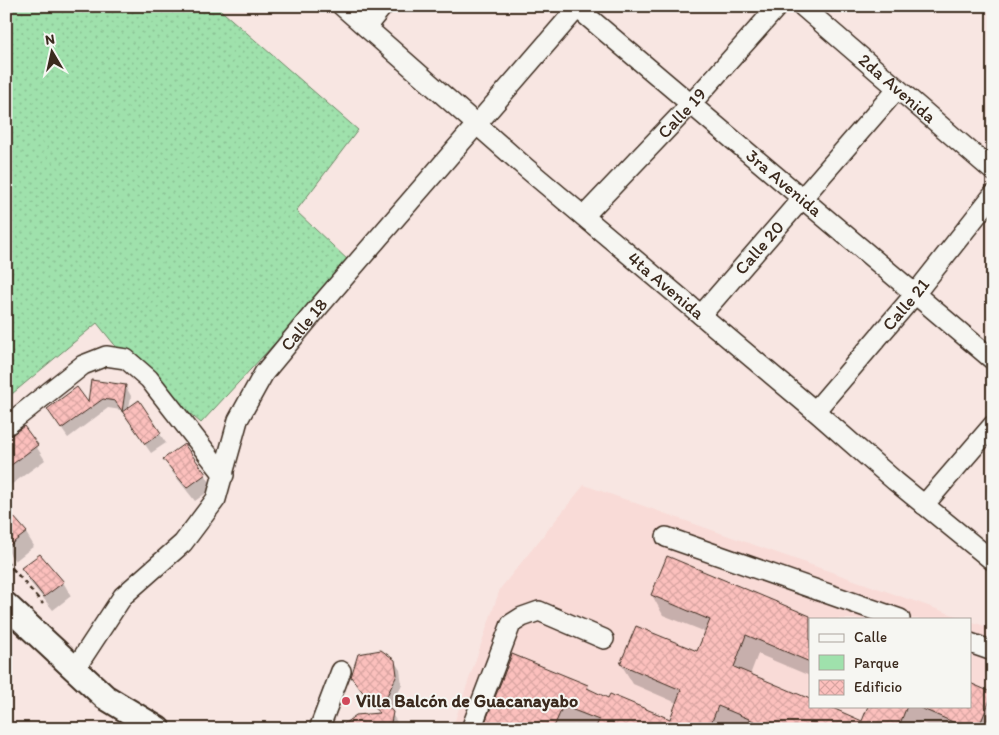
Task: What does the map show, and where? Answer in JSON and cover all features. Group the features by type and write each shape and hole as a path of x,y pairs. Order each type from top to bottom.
{"main road":[{"path":"6,605 105,697 149,726"}],"street":[{"name":"4ta Avenida","path":"342,6 477,125 700,315 815,410 924,505 993,560"},
{"path":"366,27 383,6"},
{"name":"Calle 19","path":"584,216 690,105 778,6"},
{"name":"2da Avenida","path":"802,6 993,172"},
{"name":"3ra Avenida","path":"577,7 690,105 993,360"},
{"name":"Calle 18","path":"75,669 123,596 183,543 216,499 238,420 264,373 577,7"},
{"name":"Calle 20","path":"700,315 897,89"},
{"name":"Calle 21","path":"815,410 915,294 993,195"},
{"path":"6,426 83,365 106,356 126,359 149,379 224,475"},
{"path":"924,505 993,425"},
{"path":"666,537 897,618"},
{"path":"471,729 511,624 522,617 539,611 604,639"},
{"path":"972,644 993,651"},
{"path":"319,729 341,671"}],"path":[{"path":"6,561 43,604"}],"shaded area":[{"path":"584,485 962,618 809,618 809,708 972,708 972,622 993,629 993,729 452,729 500,589"}],"green space":[{"path":"6,6 216,6 358,130 296,211 350,262 201,423 126,359 97,323 6,399"}],"building":[{"path":"91,380 126,385 122,411 115,401 103,399 61,429 47,409 77,387 88,402"},
{"path":"139,400 161,433 145,444 122,412"},
{"path":"24,426 38,445 6,469 6,439"},
{"path":"184,444 206,474 187,488 163,459"},
{"path":"6,508 27,532 6,548"},
{"path":"40,554 64,582 44,597 21,568"},
{"path":"667,556 810,616 809,662 746,635 734,667 809,699 809,708 833,708 862,721 867,708 906,708 898,729 773,729 718,706 709,729 595,729 599,720 563,706 553,729 493,729 484,725 512,654 588,685 587,688 608,698 610,694 670,719 681,690 620,664 636,626 697,651 710,620 651,595"},
{"path":"381,650 395,660 397,675 384,702 393,712 390,728 389,726 380,729 337,729 356,715 379,713 351,677 358,654"},
{"path":"972,684 993,693 978,729 969,729 921,708 972,708"}],"place":[{"name":"Villa Balcón de Guacanayabo","path":"346,701"}]}
